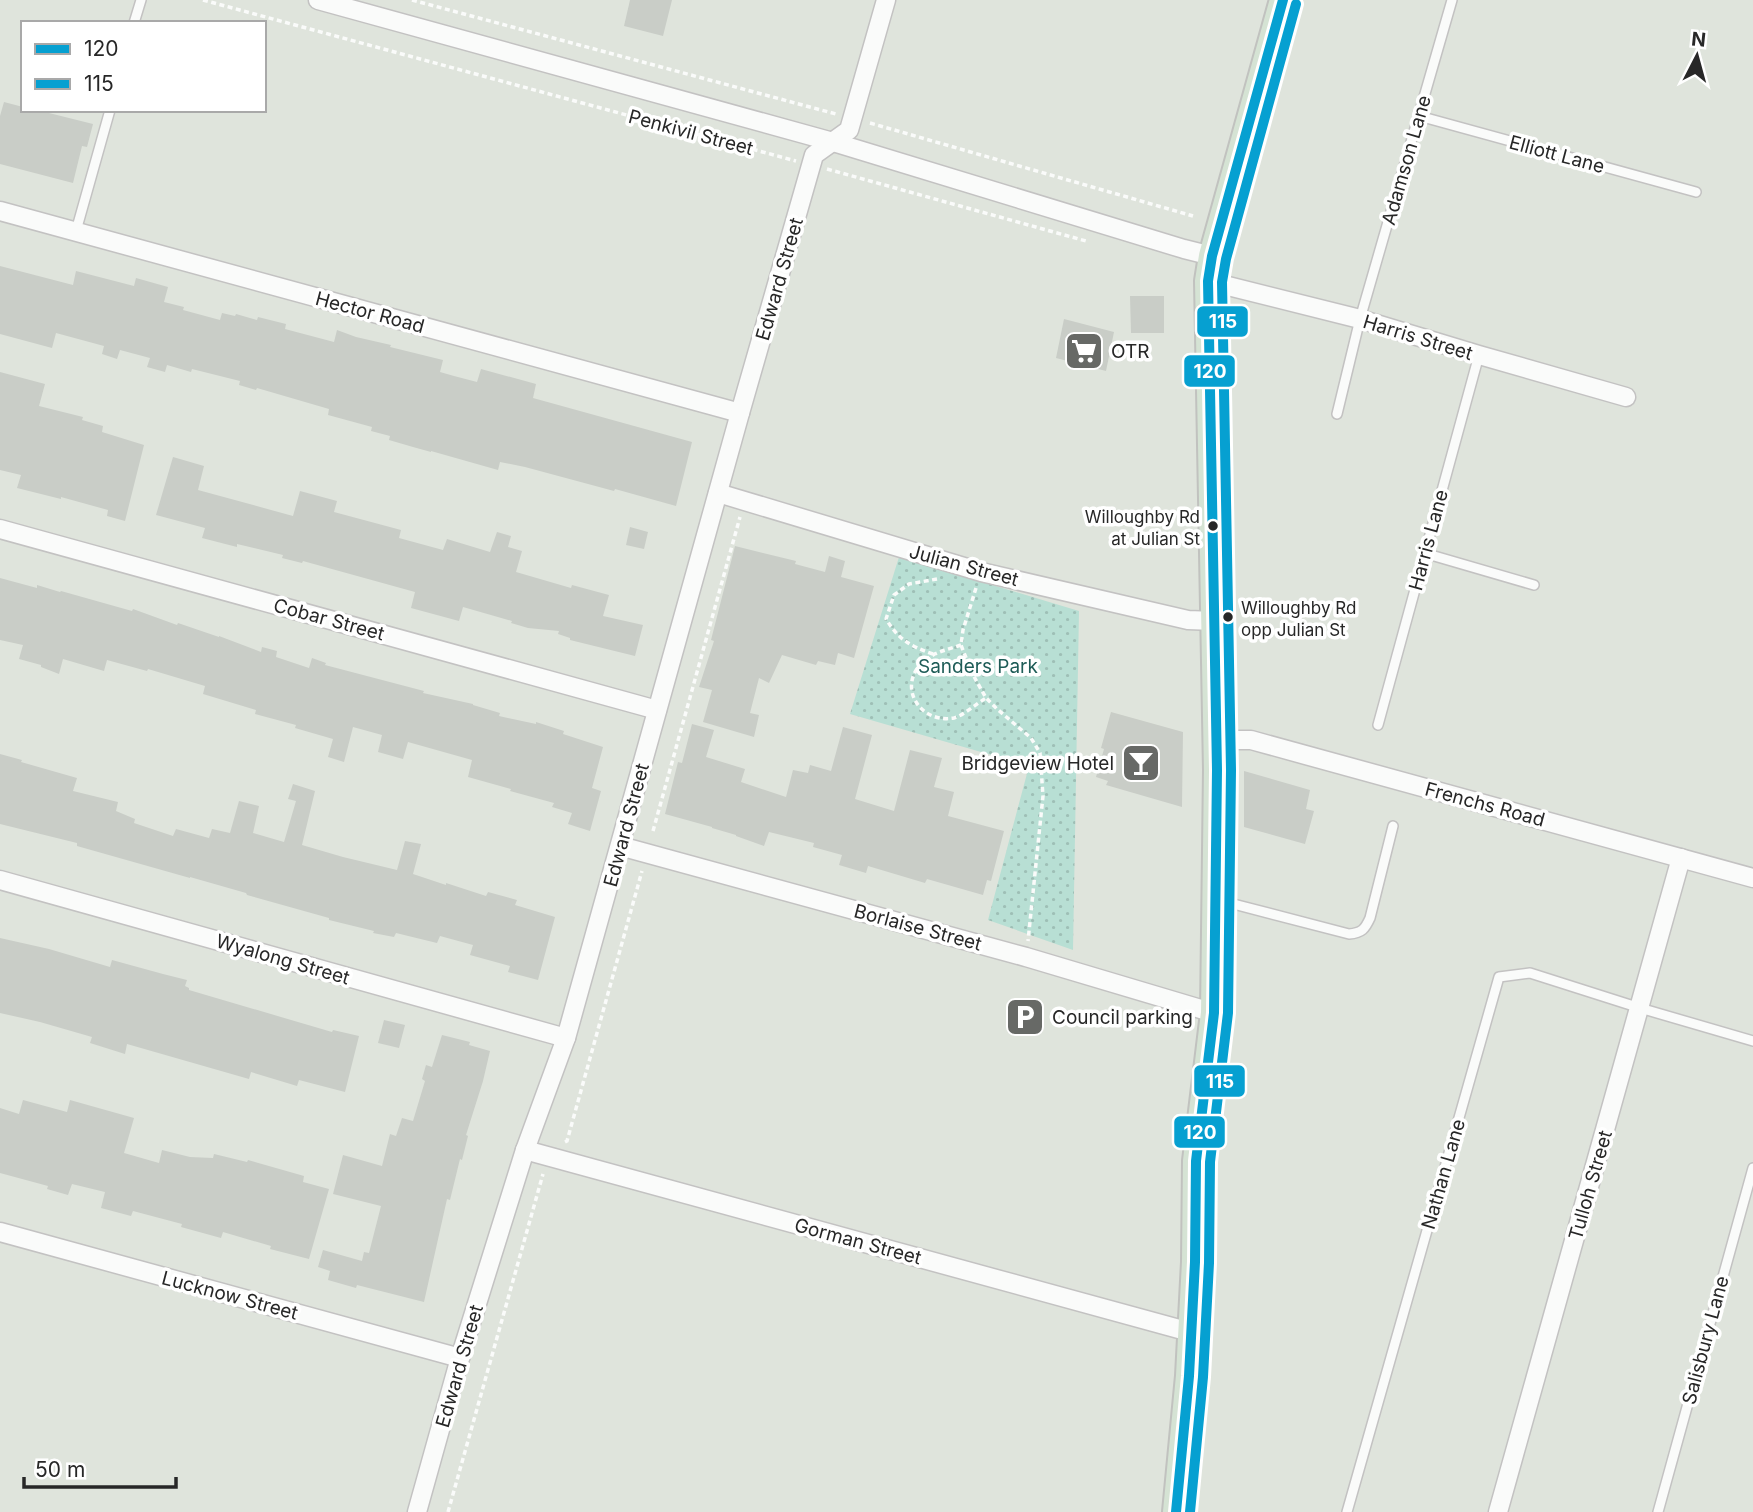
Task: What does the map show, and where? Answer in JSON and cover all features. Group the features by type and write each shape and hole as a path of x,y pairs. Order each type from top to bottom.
{"main road":[{"path":"1176,1512 1186,1412 1195,1262 1196,1161 1214,1013 1216,740 1210,268 1283,0"}],"street":[{"name":"Penkivil Street","path":"318,0 341,3 833,142 1184,249 1210,268"},
{"path":"852,119 886,0"},
{"name":"Edward Street","path":"417,1512 460,1358 525,1150 566,1038 814,155 849,130 852,119"},
{"name":"Hector Road","path":"0,211 740,413"},
{"name":"Harris Street","path":"1210,268 1360,319 1626,397"},
{"name":"Julian Street","path":"718,493 981,572 1188,620 1214,621"},
{"name":"Cobar Street","path":"0,528 657,710"},
{"name":"Frenchs Road","path":"1216,740 1251,740 1681,858 1752,873"},
{"name":"Borlaise Street","path":"620,846 1026,957 1214,1013"},
{"name":"Tulloh Street","path":"1499,1512 1681,858"},
{"name":"Wyalong Street","path":"0,880 566,1038"},
{"name":"Gorman Street","path":"525,1150 1190,1332"},
{"name":"Lucknow Street","path":"0,1232 460,1358"}],"lane":[{"path":"135,21 141,0"},
{"name":"Adamson Lane","path":"1337,414 1360,319 1452,0"},
{"path":"76,231 109,112"},
{"name":"Elliott Lane","path":"1419,116 1696,192"},
{"name":"Harris Lane","path":"1378,725 1479,355"},
{"path":"1424,553 1534,584"},
{"path":"1216,900 1349,934 1359,933 1365,929 1370,918 1393,826"},
{"name":"Nathan Lane","path":"1346,1512 1499,977 1530,973 1640,1008"},
{"path":"1640,1008 1753,1041"},
{"name":"Salisbury Lane","path":"1658,1512 1753,1168"}],"path":[{"name":"Penkivil Street","path":"204,0 1085,240"},
{"path":"412,0 852,119 1193,216"},
{"path":"653,831 741,515"},
{"path":"981,572 961,645 986,698 1031,738 1040,752 1043,796 1026,957"},
{"path":"933,654 915,647 895,633 886,619 894,596 909,584 942,578"},
{"path":"961,645 933,654 919,664 911,691 918,707 929,716 956,717 986,698"},
{"path":"448,1512 542,1175 550,1157 567,1141 642,869"}],"green space":[{"name":"Sanders Park","path":"899,557 1079,611 1073,950 988,920 1029,766 850,714"}],"building":[{"path":"630,0 672,0 663,36 624,26"},
{"path":"4,102 21,106 21,112 45,112 93,124 87,147 82,146 73,183 0,164 0,116"},
{"path":"0,266 73,285 76,271 134,286 136,278 168,287 164,302 220,320 222,313 257,320 258,317 286,324 285,329 334,342 337,330 443,360 440,372 454,376 477,382 481,369 536,384 533,398 692,442 676,506 525,467 500,462 498,470 413,447 389,440 390,436 371,431 372,427 328,415 329,409 257,388 256,390 239,385 240,381 192,369 191,372 167,365 165,372 147,367 150,358 120,350 117,359 102,354 104,346 56,333 52,348 0,334"},
{"path":"1130,296 1164,296 1164,333 1131,333"},
{"name":"OTR","path":"1064,319 1114,332 1106,371 1056,358"},
{"path":"0,372 45,384 39,406 83,417 82,420 103,426 102,432 144,445 125,521 107,516 108,510 17,488 21,475 0,470"},
{"path":"173,457 204,466 198,490 293,516 300,491 337,501 334,512 401,530 399,538 443,550 447,539 490,552 497,532 511,536 508,547 522,551 516,572 571,588 572,585 609,595 603,616 643,625 635,656 570,640 558,634 559,631 528,628 463,607 459,621 411,608 415,592 303,561 302,563 282,558 283,555 202,538 205,528 156,515"},
{"path":"630,527 648,532 644,549 626,545"},
{"path":"735,546 796,561 795,564 825,572 829,556 845,561 841,577 874,586 854,658 838,653 835,665 818,661 816,665 782,655 769,683 759,678 750,713 759,715 754,737 703,722 712,690 699,687 714,641 711,640"},
{"path":"0,578 61,591 132,611 133,609 261,652 262,647 277,651 276,657 309,668 312,658 326,663 325,665 424,691 423,693 473,704 500,713 499,716 536,722 603,747 592,788 601,791 590,831 568,824 572,813 552,807 554,803 468,777 472,760 408,742 403,759 378,752 382,735 353,727 344,762 328,757 333,739 255,714 256,710 203,694 205,686 107,660 104,671 63,659 59,674 41,665 19,659 23,645 0,640"},
{"name":"Bridgeview Hotel","path":"1111,712 1183,732 1182,807 1106,785 1108,781 1096,777"},
{"path":"692,724 714,730 706,757 745,769 741,782 786,797 793,770 808,773 810,765 831,771 843,727 872,735 855,799 894,811 910,750 942,758 934,787 954,792 948,816 1004,831 991,881 987,880 983,895 927,879 925,883 868,866 866,873 839,865 842,855 813,847 814,843 769,832 764,846 665,814 678,762 682,763"},
{"path":"0,754 77,778 73,791 118,802 116,811 135,819 134,823 173,836 176,829 209,838 212,829 230,833 239,801 259,806 253,833 284,842 296,801 288,799 293,784 315,791 302,845 397,870 405,841 421,844 413,874 486,896 488,892 517,900 515,905 555,917 538,980 508,972 510,966 470,955 473,945 440,936 437,943 396,933 394,937 373,933 374,931 329,920 246,893 77,846 77,843 0,824"},
{"path":"1244,771 1310,790 1306,809 1314,811 1305,844 1244,827"},
{"path":"0,938 110,967 112,960 187,980 185,986 189,990 332,1032 333,1030 359,1036 345,1092 299,1080 297,1086 251,1072 249,1079 127,1044 125,1054 90,1043 92,1037 0,1013"},
{"path":"384,1020 405,1025 399,1048 378,1043"},
{"path":"442,1035 470,1042 469,1045 490,1051 466,1135 468,1136 462,1160 460,1159 450,1200 447,1199 424,1302 328,1280 330,1271 318,1267 323,1250 362,1261 364,1252 369,1253 381,1206 333,1194 343,1155 382,1166 390,1134 396,1136 402,1118 413,1121 425,1081 422,1079 426,1065 432,1067"},
{"path":"23,1100 67,1112 70,1100 134,1118 124,1153 159,1163 162,1150 190,1157 213,1158 214,1154 247,1162 248,1160 304,1176 303,1182 329,1189 309,1259 270,1249 271,1246 223,1232 221,1238 133,1211 131,1216 101,1208 105,1192 72,1184 68,1195 47,1189 48,1186 0,1173 0,1108 19,1114"}],"transit line":[{"name":"120","path":"1176,1512 1189,1376 1195,1262 1196,1161 1214,1013 1217,770 1208,281 1212,256 1283,0"},
{"name":"115","path":"1190,1512 1203,1377 1209,1263 1210,1162 1228,1013 1231,770 1222,282 1296,4"}],"place":[{"name":"OTR","path":"1084,351"},
{"name":"Willoughby Rd at Julian St","path":"1213,526"},
{"name":"Willoughby Rd opp Julian St","path":"1228,617"},
{"name":"Bridgeview Hotel","path":"1141,763"},
{"name":"Council parking","path":"1025,1017"}]}
